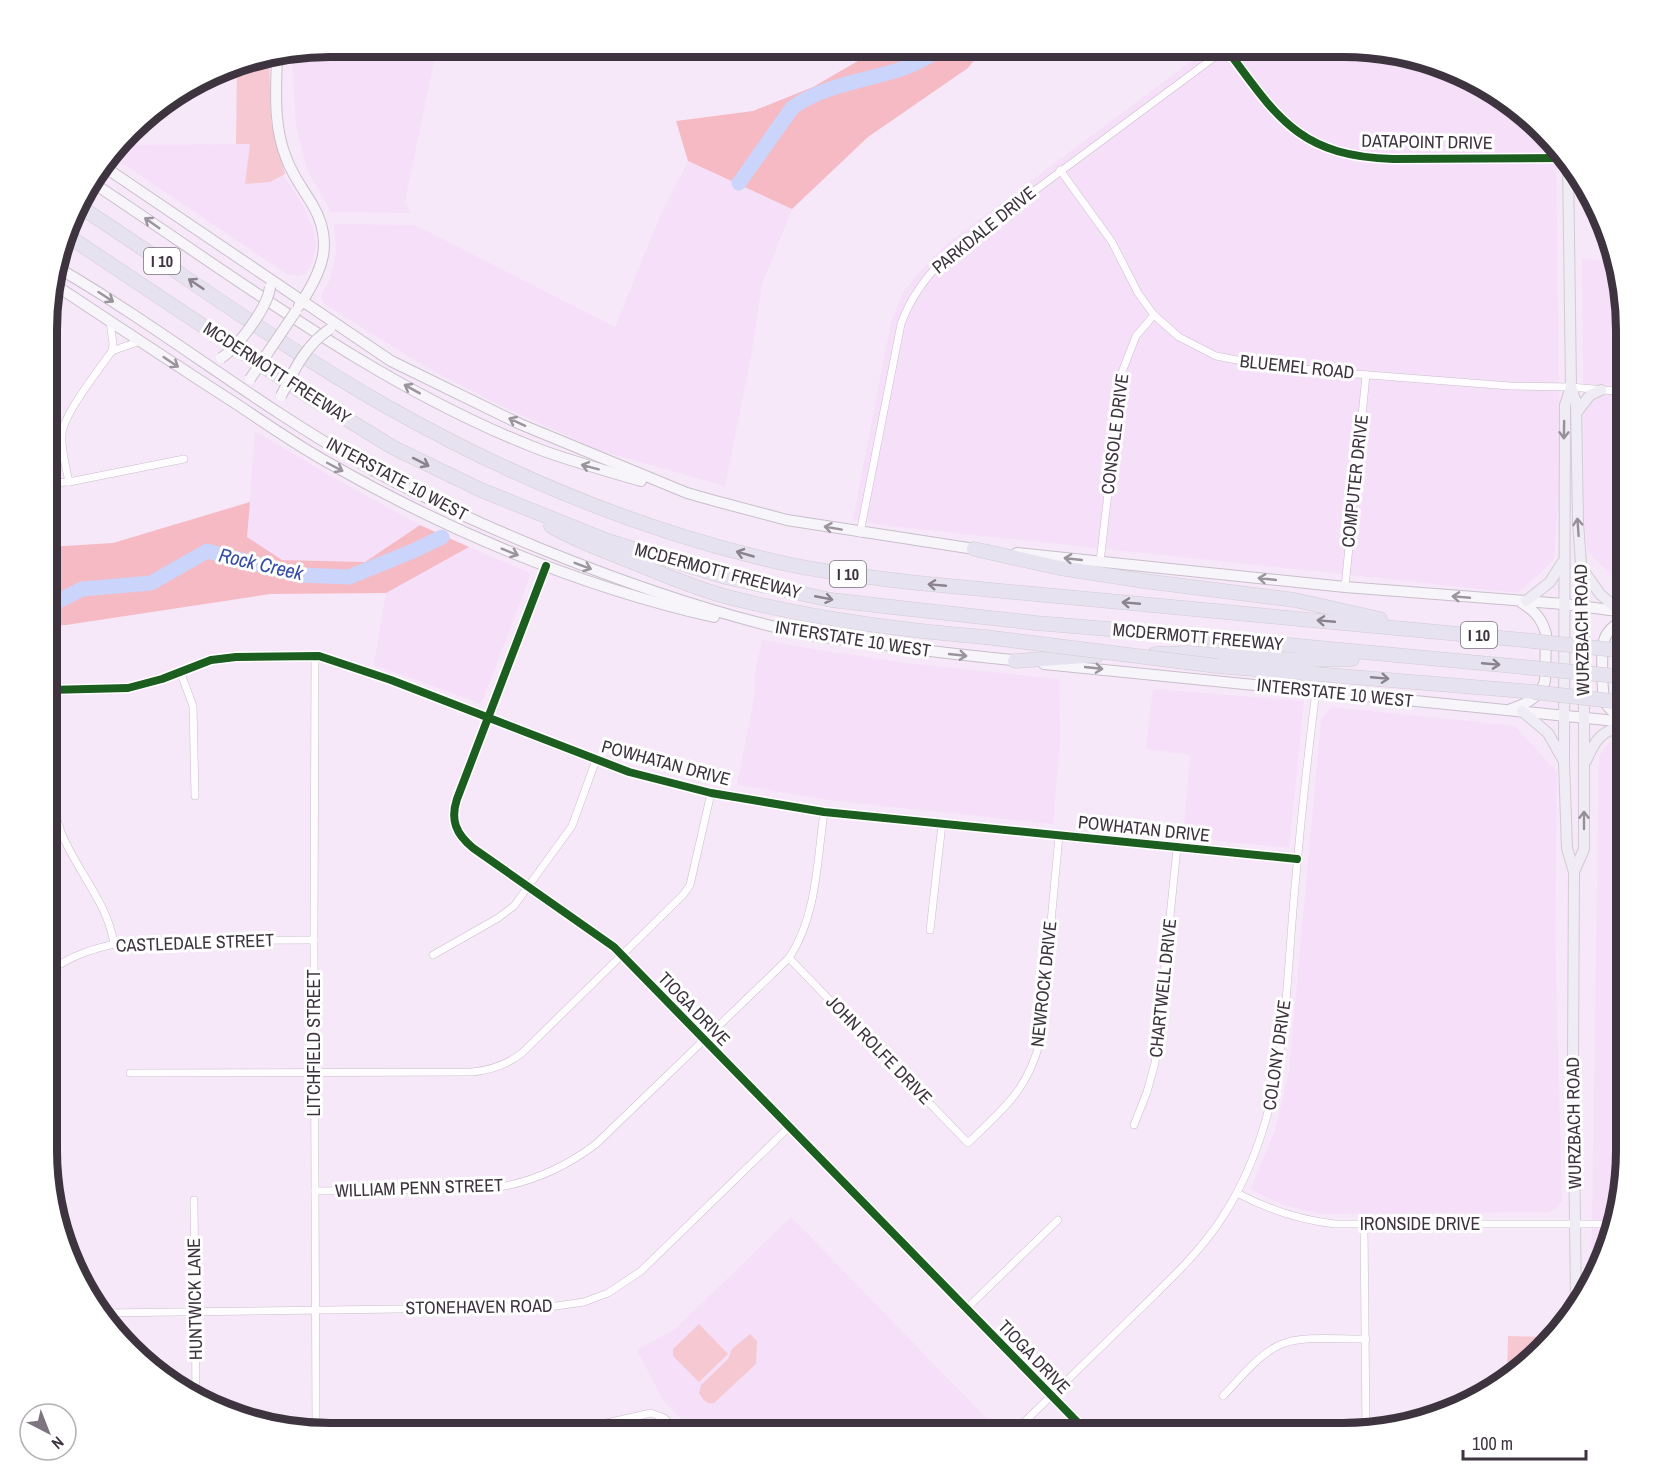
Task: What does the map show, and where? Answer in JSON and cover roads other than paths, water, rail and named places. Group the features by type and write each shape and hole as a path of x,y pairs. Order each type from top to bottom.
{"highway":[{"name":"MCDERMOTT FREEWAY","path":"85,210 385,406 519,474 617,515 762,559 918,584 1616,649"},
{"name":"MCDERMOTT FREEWAY","path":"72,239 298,390 394,448 462,482 608,541 725,577 831,600 1036,624 1193,636 1616,676"},
{"path":"519,506 571,538 672,578 723,595 830,620 1217,666 1534,692 1616,701"},
{"path":"974,549 1060,568 1295,600 1426,630"},
{"path":"1015,661 1065,656 1188,653 1299,660 1424,658"}],"main road":[{"path":"242,389 296,311 322,266 324,240 318,216 286,160 280,139 276,115 277,62"},
{"path":"109,170 391,361 504,416 687,493"},
{"name":"WURZBACH ROAD","path":"1568,175 1571,387 1576,402 1578,522 1584,606 1584,849 1574,872"},
{"path":"98,187 253,291 414,391 482,424 582,465 787,520 860,533 974,549 1345,587 1564,604 1616,612"},
{"name":"INTERSTATE 10 WEST","path":"63,271 290,420 399,485 505,534 658,594 796,632 949,654 1616,721"},
{"path":"195,356 220,358 243,336 269,294 270,287 262,273"},
{"path":"60,289 326,462 435,519 505,550 617,592 678,609 755,626 796,632"},
{"path":"290,420 283,408 281,396 292,374 315,340 330,329 350,332"},
{"name":"WURZBACH ROAD","path":"1571,387 1564,405 1563,715 1567,848 1574,872 1573,1059 1576,1292"},
{"path":"1576,413 1590,395 1601,390"},
{"path":"1523,602 1550,582 1563,560"},
{"path":"1582,567 1594,588 1616,607"},
{"path":"1508,710 1529,701 1539,693 1545,681 1546,634 1539,616 1523,602"},
{"path":"1616,624 1604,641 1603,692 1605,702 1616,713"},
{"path":"1522,711 1548,733 1564,762"},
{"path":"1584,766 1594,743 1607,730 1616,726"}],"street":[{"name":"PARKDALE DRIVE","path":"860,533 901,324 914,295 934,268 1060,170 1214,57"},
{"name":"DATAPOINT DRIVE","path":"1233,57 1266,103 1281,118 1302,135 1341,153 1366,158 1393,159 1555,158"},
{"name":"BLUEMEL ROAD","path":"1060,170 1112,242 1138,293 1154,315 1179,338 1203,351 1225,359 1263,365 1510,386 1571,387 1616,391"},
{"name":"CONSOLE DRIVE","path":"1100,562 1122,372 1136,336 1154,315"},
{"path":"69,482 62,436 63,428 112,351 110,321"},
{"path":"112,351 140,341"},
{"name":"COMPUTER DRIVE","path":"1345,587 1366,375"},
{"path":"57,483 184,459"},
{"name":"TIOGA DRIVE","path":"546,566 457,799 453,812 458,832 467,842 614,948 1078,1423"},
{"name":"POWHATAN DRIVE","path":"57,690 128,688 154,682 211,660 315,655 342,662 629,772 711,793 824,812 1297,859"},
{"name":"LITCHFIELD STREET","path":"315,655 316,1422"},
{"path":"180,671 193,706 195,796"},
{"name":"COLONY DRIVE","path":"1023,1423 1191,1258 1222,1218 1248,1171 1263,1134 1277,1076 1297,859 1316,691"},
{"path":"433,955 514,906 572,826 596,760"},
{"path":"130,1074 472,1072 502,1065 522,1053 690,885 711,793"},
{"name":"WILLIAM PENN STREET","path":"315,1191 487,1189 517,1184 545,1175 572,1161 596,1144 789,958 807,924 824,812"},
{"path":"57,818 68,846 110,922 114,944"},
{"path":"930,930 942,824"},
{"name":"NEWROCK DRIVE","path":"968,1143 1018,1092 1026,1080 1036,1055 1040,1041 1059,836"},
{"name":"CHARTWELL DRIVE","path":"1134,1125 1155,1063 1177,848"},
{"name":"CASTLEDALE STREET","path":"57,967 82,953 114,944 143,941 314,940"},
{"name":"JOHN ROLFE DRIVE","path":"789,958 968,1143"},
{"name":"STONEHAVEN ROAD","path":"111,1313 549,1307 584,1302 608,1293 641,1271 789,1127"},
{"name":"IRONSIDE DRIVE","path":"1236,1193 1270,1210 1311,1222 1335,1224 1606,1224"},
{"name":"HUNTWICK LANE","path":"194,1200 196,1387"},
{"path":"966,1309 1058,1220"},
{"path":"1364,1224 1366,1422"},
{"path":"1223,1396 1263,1356 1283,1344 1300,1340 1366,1340"},
{"path":"605,1423 646,1413 657,1414 669,1423"}],"waterway":[{"name":"Rock Creek","path":"739,183 792,108 817,94 907,67 927,57"},
{"name":"Rock Creek","path":"57,602 82,589 151,583 207,551 299,575 349,577 442,537"}]}
